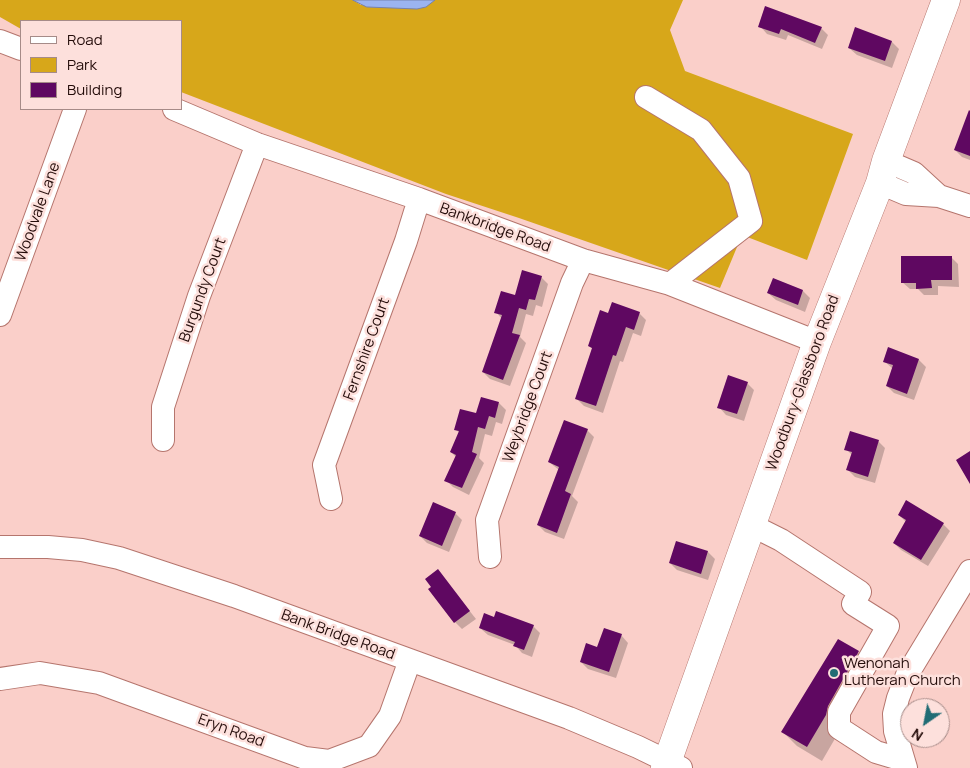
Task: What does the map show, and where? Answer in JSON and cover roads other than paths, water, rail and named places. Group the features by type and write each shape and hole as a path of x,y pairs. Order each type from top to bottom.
{"main road":[{"name":"Woodbury-Glassboro Road","path":"671,765 751,525 817,342 883,172 946,0"}],"street":[{"path":"0,41 20,49"},
{"path":"646,97 701,130 739,178 751,221 670,284"},
{"name":"Woodvale Lane","path":"0,315 75,110"},
{"name":"Bankbridge Road","path":"176,110 257,144 419,199 583,260 670,284 817,342"},
{"name":"Burgundy Court","path":"163,440 163,407 200,296 257,144"},
{"path":"883,172 906,194 939,196 970,206"},
{"name":"Fernshire Court","path":"331,499 324,465 406,241 419,199"},
{"name":"Weybridge Court","path":"490,557 487,520 572,283 583,260"},
{"path":"751,525 781,540 860,592 853,604 888,626 838,712 839,728 876,752 904,764"},
{"name":"Bank Bridge Road","path":"0,547 56,547 82,550 119,558 234,596 569,718 671,765"},
{"path":"904,764 895,731 894,714 898,698 907,675 970,571"},
{"name":"Eryn Road","path":"0,679 40,673 99,683 305,758 329,761 369,746 390,716 410,660"}],"water":[{"path":"353,0 435,0 426,7 417,9 367,7"}],"place":[{"name":"Wenonah Lutheran Church","path":"834,673"}]}
